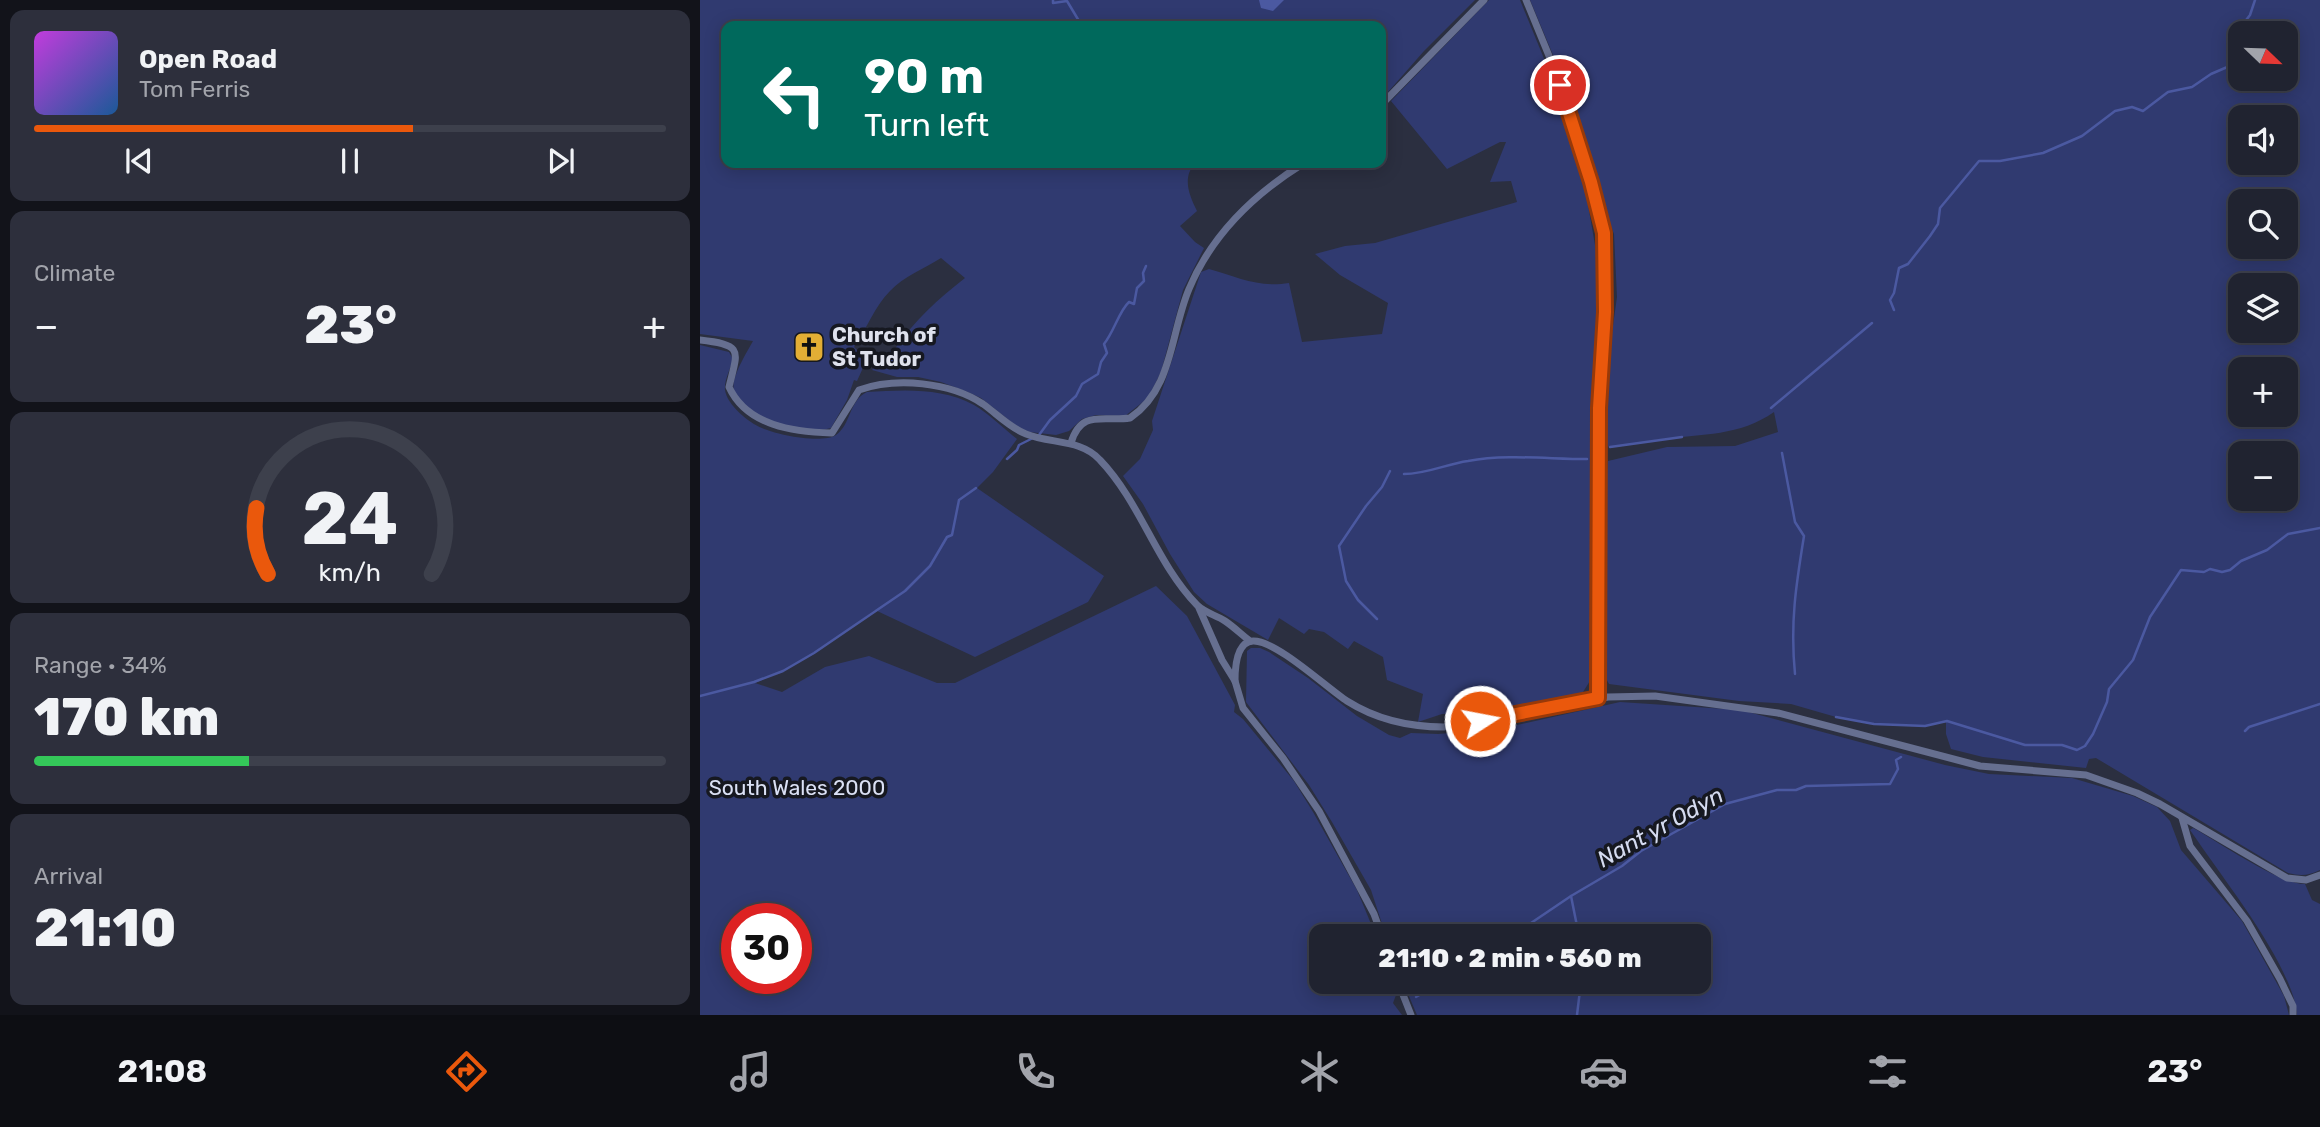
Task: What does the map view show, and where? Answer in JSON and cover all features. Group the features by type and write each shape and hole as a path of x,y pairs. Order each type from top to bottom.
{"street":[{"path":"1386,100 1484,0"},
{"path":"1526,0 1575,128 1604,233 1605,312 1599,408 1598,698"},
{"path":"1071,443 1083,422 1102,418 1130,418 1151,400 1167,367 1188,290 1214,241 1277,180 1296,168"},
{"path":"700,340 730,346 737,354 737,363 729,387 734,398 745,410 797,432 832,433 859,390 889,384 914,384 960,393 981,403 1027,435 1071,443 1098,457 1123,485 1174,576 1199,607 1216,649 1235,681 1243,708 1283,758 1319,811 1378,924"},
{"path":"1199,607 1225,621 1250,641 1272,648 1293,661 1348,701 1394,723 1444,727 1598,698 1655,696 1769,711 1980,766 2086,775 2137,793 2287,878 2306,880 2320,874"},
{"path":"1235,681 1239,653 1250,641"},
{"path":"2182,818 2190,846 2247,921 2280,979 2293,1006 2293,1015"},
{"path":"1403,994 1411,1015"}],"green space":[{"path":"700,0 1475,0 1386,94 1386,21 721,21 721,168 1192,168 1188,181 1189,193 1197,211 1180,226 1204,248 1183,290 1161,372 1148,398 1125,416 1096,415 1082,419 1069,431 1056,435 1019,428 981,398 941,382 918,377 897,377 872,370 882,358 894,350 927,311 965,278 941,258 901,281 879,304 854,347 864,357 862,370 857,381 854,380 847,400 831,428 820,430 792,427 776,423 749,409 740,401 733,386 753,341 700,334"},
{"path":"1489,0 1520,0 1556,88 1550,94 1561,103 1582,170 1600,274 1601,315 1592,458 1593,676 1583,692 1552,703 1493,713 1442,714 1418,722 1423,694 1387,680 1383,657 1354,641 1348,649 1324,632 1309,629 1304,634 1279,618 1268,640 1207,604 1194,592 1143,504 1123,476 1140,459 1153,430 1152,421 1201,272 1209,269 1258,283 1289,283 1302,342 1382,334 1388,303 1340,275 1315,254 1345,246 1375,243 1517,202 1511,181 1490,182 1506,142 1500,142 1447,169 1391,101"},
{"path":"1530,0 2320,0 2320,870 2304,875 2288,873 2096,758 2089,759 2086,768 1983,757 1951,749 1946,734 1946,722 1925,726 1874,724 1791,704 1739,701 1609,684 1602,671 1608,461 1667,447 1735,446 1778,432 1774,412 1748,426 1720,433 1625,446 1602,446 1607,369 1617,297 1614,234 1571,98"},
{"name":"South Wales 2000","path":"700,345 729,352 733,359 725,390 739,413 757,426 788,436 821,439 836,435 845,425 853,406 867,392 935,392 974,405 1017,439 993,472 977,488 1104,576 1088,602 975,657 875,610 814,654 755,683 782,692 825,667 869,656 937,683 955,683 1156,586 1187,616 1235,705 1234,712 1243,719 1294,781 1357,890 1371,924 1309,924 1309,994 1396,994 1393,1003 1402,1015 700,1015"},
{"path":"1260,648 1269,652 1357,716 1389,735 1400,738 1411,733 1438,734 1499,729 1620,702 1741,710 1945,765 1989,774 2072,778 2133,796 2157,807 2170,821 2181,850 2242,921 2284,996 2289,1015 1417,1015 1408,994 1711,994 1711,924 1382,924 1371,890 1332,822 1309,785 1246,702 1247,651"},
{"path":"2193,828 2281,878 2305,884 2312,900 2320,904 2320,1015 2297,1015 2293,995 2271,949 2190,830"}],"shaded area":[{"path":"1259,0 1284,0 1273,11 1261,8"}],"waterway":[{"path":"1053,0 1053,3 1067,1 1079,21"},
{"path":"2245,21 2255,0"},
{"path":"1894,310 1890,300 1899,268 1908,264 1930,236 1938,224 1940,208 1979,161 2000,161 2043,153 2082,136 2115,111 2132,107 2143,111 2168,92 2192,87 2228,67"},
{"path":"1039,435 1050,420 1076,396 1082,384 1098,374 1107,353 1104,344 1125,306 1129,302 1134,304 1137,288 1144,281 1146,266"},
{"path":"1771,408 1872,323"},
{"path":"1610,447 1682,437"},
{"path":"1007,459 1019,445 1033,438"},
{"path":"1782,453 1795,522 1804,536 1796,588 1795,674"},
{"path":"1404,474 1482,459 1587,459"},
{"path":"1377,619 1358,600 1346,581 1339,546 1382,487 1390,471"},
{"path":"700,696 754,682 783,671 905,591 930,566 947,537 952,535 959,500 976,488"},
{"name":"Nant yr Odyn","path":"1836,717 1874,724 1925,726 1947,721 2025,745 2062,745 2077,750 2085,746 2093,734 2107,702 2109,689 2133,660 2150,617 2181,570 2230,570 2241,561 2267,550 2288,534 2320,528"},
{"path":"2245,731 2249,727 2320,704"},
{"name":"Nant yr Odyn","path":"1530,924 1622,866 1641,851 1725,804 1777,790 1796,790 1806,786 1890,784 1898,769 1896,760 1901,757"},
{"path":"1571,896 1577,924"},
{"name":"Nant yr Odyn","path":"1416,997 1421,994"},
{"path":"1577,1015 1580,994"}],"place":[{"name":"Church of St Tudor","path":"809,347"}],"route":[{"path":"1480,721 1598,698 1599,408 1606,261 1604,233 1591,182 1560,85"}]}
